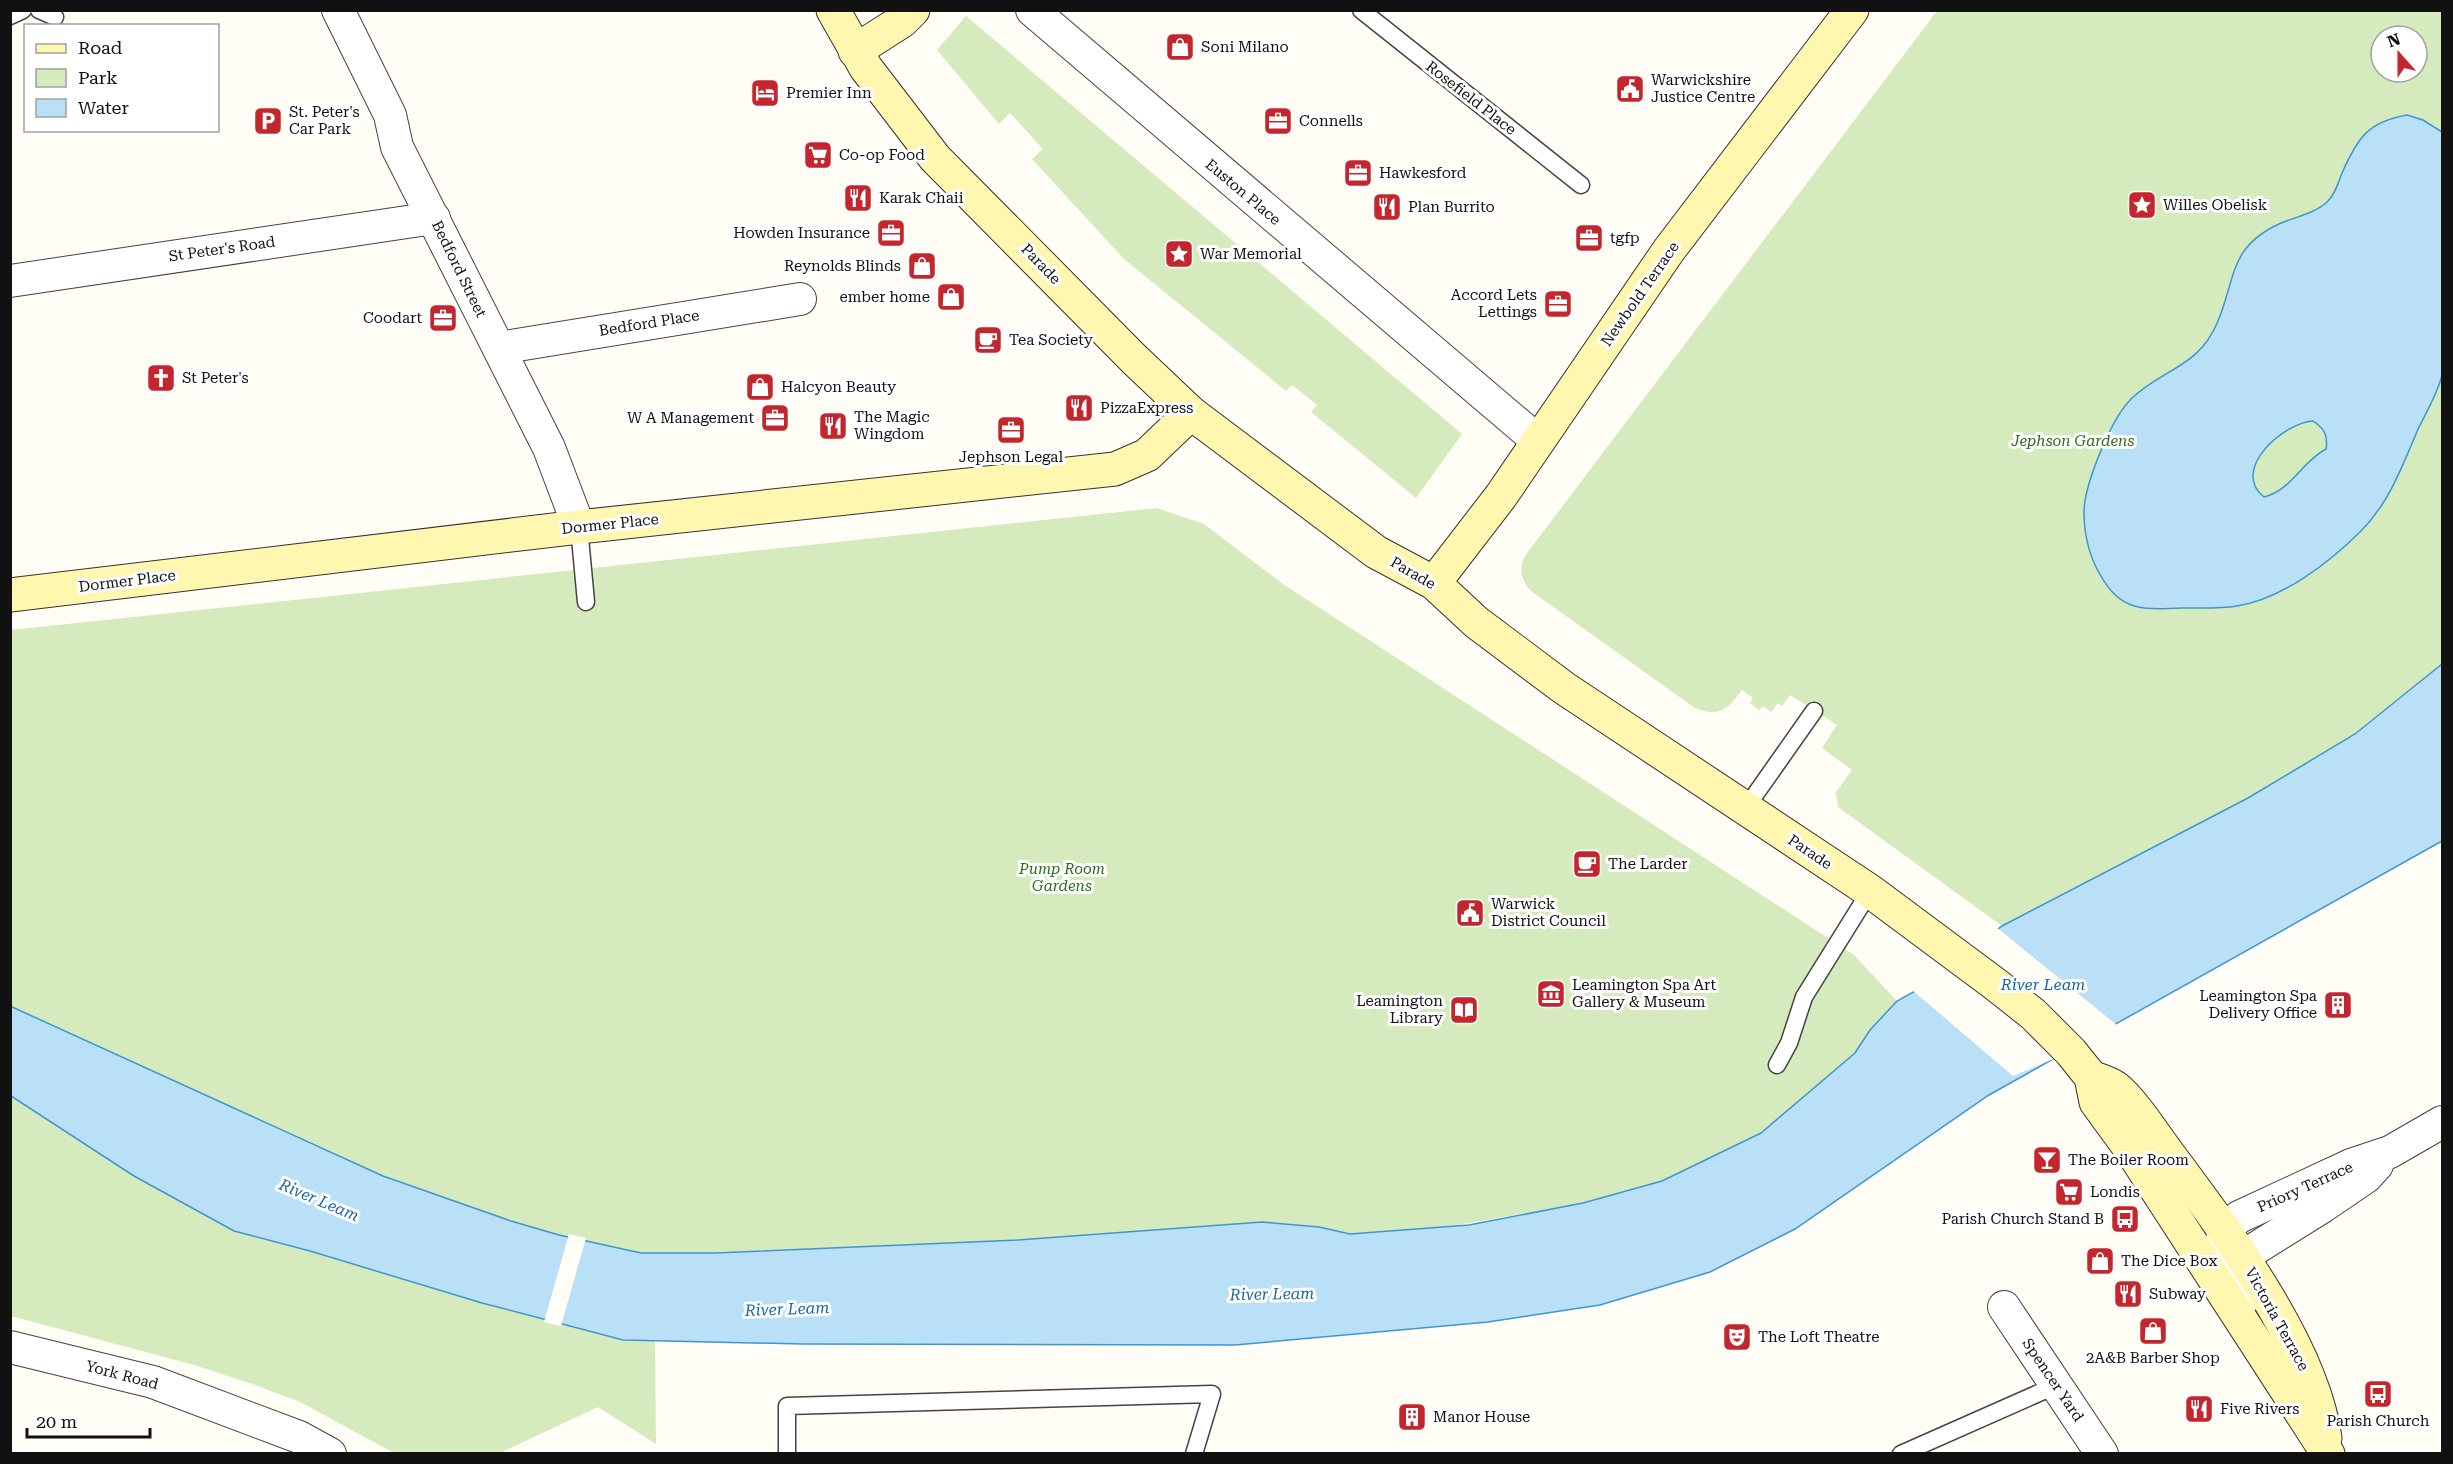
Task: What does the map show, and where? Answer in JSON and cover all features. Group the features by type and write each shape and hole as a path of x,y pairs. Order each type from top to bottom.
{"main road":[{"name":"Parade","path":"833,10 855,51 894,108 947,171 1191,413 1376,552 1434,583 1476,622 1564,688 1870,891 1932,936 2033,1014 2081,1064"},
{"path":"855,51 902,21 913,10"},
{"name":"Newbold Terrace","path":"1434,583 1500,496 1670,250 1852,10"},
{"name":"Dormer Place","path":"10,595 579,528 1114,469 1147,455 1191,413"},
{"name":"Victoria Terrace","path":"2081,1064 2115,1087 2221,1248 2278,1318 2308,1375 2322,1413 2328,1453"},
{"name":"Victoria Terrace","path":"2221,1248 2258,1344 2285,1391 2328,1453"}],"street":[{"name":"Bedford Street","path":"338,10 390,115 397,147 549,448 579,528"},
{"name":"Euston Place","path":"1032,10 1211,166 1328,261 1538,441"},
{"name":"St Peter's Road","path":"10,281 434,218"},
{"name":"Bedford Place","path":"499,348 800,299"},
{"name":"Priory Terrace","path":"2221,1248 2366,1177 2390,1152 2442,1122"},
{"name":"Spencer Yard","path":"2004,1307 2102,1454"},
{"name":"York Road","path":"10,1347 153,1382 299,1437 330,1454"}],"lane":[{"path":"10,16 23,10"},
{"name":"Rosefield Place","path":"1361,10 1581,185"},
{"path":"579,528 586,602"},
{"path":"1745,809 1814,711"},
{"path":"1777,1065 1789,1043 1804,997 1870,891"},
{"path":"1901,1454 2057,1385"},
{"path":"787,1454 787,1406 1212,1394 1194,1454"}],"green space":[{"name":"Jephson Gardens","path":"1937,11 2442,11 2442,664 2355,734 2248,798 2002,926 1838,807 1836,792 1852,770 1822,748 1837,725 1790,695 1782,706 1778,703 1771,712 1763,706 1759,710 1750,703 1753,698 1742,690 1727,707 1717,712 1695,708 1531,591 1523,578 1521,568 1524,558"},
{"path":"966,16 1462,434 1416,498 1311,412 1317,405 1292,385 1286,391 1124,259 1032,159 1043,149 1010,113 999,124 937,50"},
{"name":"Pump Room Gardens","path":"1157,508 1204,524 1283,584 1854,955 1897,1001 1870,1030 1855,1053 1761,1133 1662,1181 1583,1203 1429,1230 1350,1234 1319,1227 1262,1222 1018,1240 715,1253 641,1253 559,1235 511,1221 383,1176 11,1006 11,630"},
{"path":"10,1096 134,1176 234,1231 310,1251 482,1303 623,1340 655,1341 656,1444 598,1407 500,1453 394,1453 300,1402 258,1386 194,1365 11,1316"}],"water":[{"path":"2407,115 2423,120 2442,132 2444,355 2443,371 2437,391 2388,495 2371,520 2334,555 2304,578 2271,596 2237,606 2217,608 2141,608 2121,600 2104,581 2092,559 2085,532 2084,513 2086,495 2093,472 2117,418 2131,399 2143,389 2201,349 2218,321 2242,253 2251,243 2279,224 2310,212 2327,202 2359,141 2374,127","holes":["2313,421 2325,433 2326,449 2282,488 2264,497 2255,486 2253,474 2264,450 2288,430"]},
{"name":"River Leam","path":"2442,664 2442,841 1989,1095 1795,1229 1710,1272 1600,1305 1488,1322 1235,1345 803,1344 623,1340 482,1303 310,1251 234,1231 134,1176 11,1096 10,1006 383,1176 511,1221 559,1235 641,1253 715,1253 1018,1240 1262,1222 1319,1227 1350,1234 1469,1225 1583,1203 1662,1181 1761,1133 1855,1053 1870,1030 1897,1001 1926,985 2002,926 2248,798 2355,734"}],"pier":[{"path":"1996,927 2118,1026 2077,1049 2013,1076 1912,990"},
{"path":"569,1234 586,1238 561,1326 544,1322"}],"place":[{"name":"Soni Milano","path":"1180,47"},
{"name":"Warwickshire Justice Centre","path":"1630,89"},
{"name":"Premier Inn","path":"765,93"},
{"name":"St. Peter's Car Park","path":"268,121"},
{"name":"Connells","path":"1278,121"},
{"name":"Co-op Food","path":"818,155"},
{"name":"Hawkesford","path":"1358,173"},
{"name":"Karak Chaii","path":"858,198"},
{"name":"Willes Obelisk","path":"2142,205"},
{"name":"Plan Burrito","path":"1387,207"},
{"name":"Howden Insurance","path":"891,233"},
{"name":"tgfp","path":"1589,238"},
{"name":"War Memorial","path":"1179,254"},
{"name":"Reynolds Blinds","path":"922,266"},
{"name":"ember home","path":"951,297"},
{"name":"Accord Lets Lettings","path":"1558,304"},
{"name":"Coodart","path":"443,318"},
{"name":"Tea Society","path":"988,340"},
{"name":"St Peter's","path":"161,378"},
{"name":"Halcyon Beauty","path":"760,387"},
{"name":"PizzaExpress","path":"1079,408"},
{"name":"W A Management","path":"775,418"},
{"name":"The Magic Wingdom","path":"833,426"},
{"name":"Jephson Legal","path":"1011,430"},
{"name":"The Larder","path":"1587,864"},
{"name":"Warwick District Council","path":"1470,913"},
{"name":"Leamington Spa Art Gallery & Museum","path":"1551,994"},
{"name":"Leamington Spa Delivery Office","path":"2338,1005"},
{"name":"Leamington Library","path":"1464,1010"},
{"name":"The Boiler Room","path":"2047,1160"},
{"name":"Londis","path":"2069,1192"},
{"name":"Parish Church Stand B","path":"2125,1219"},
{"name":"The Dice Box","path":"2100,1261"},
{"name":"Subway","path":"2128,1294"},
{"name":"2A&B Barber Shop","path":"2153,1331"},
{"name":"The Loft Theatre","path":"1737,1337"},
{"name":"Parish Church","path":"2378,1394"},
{"name":"Five Rivers","path":"2199,1409"},
{"name":"Manor House","path":"1412,1417"}]}
